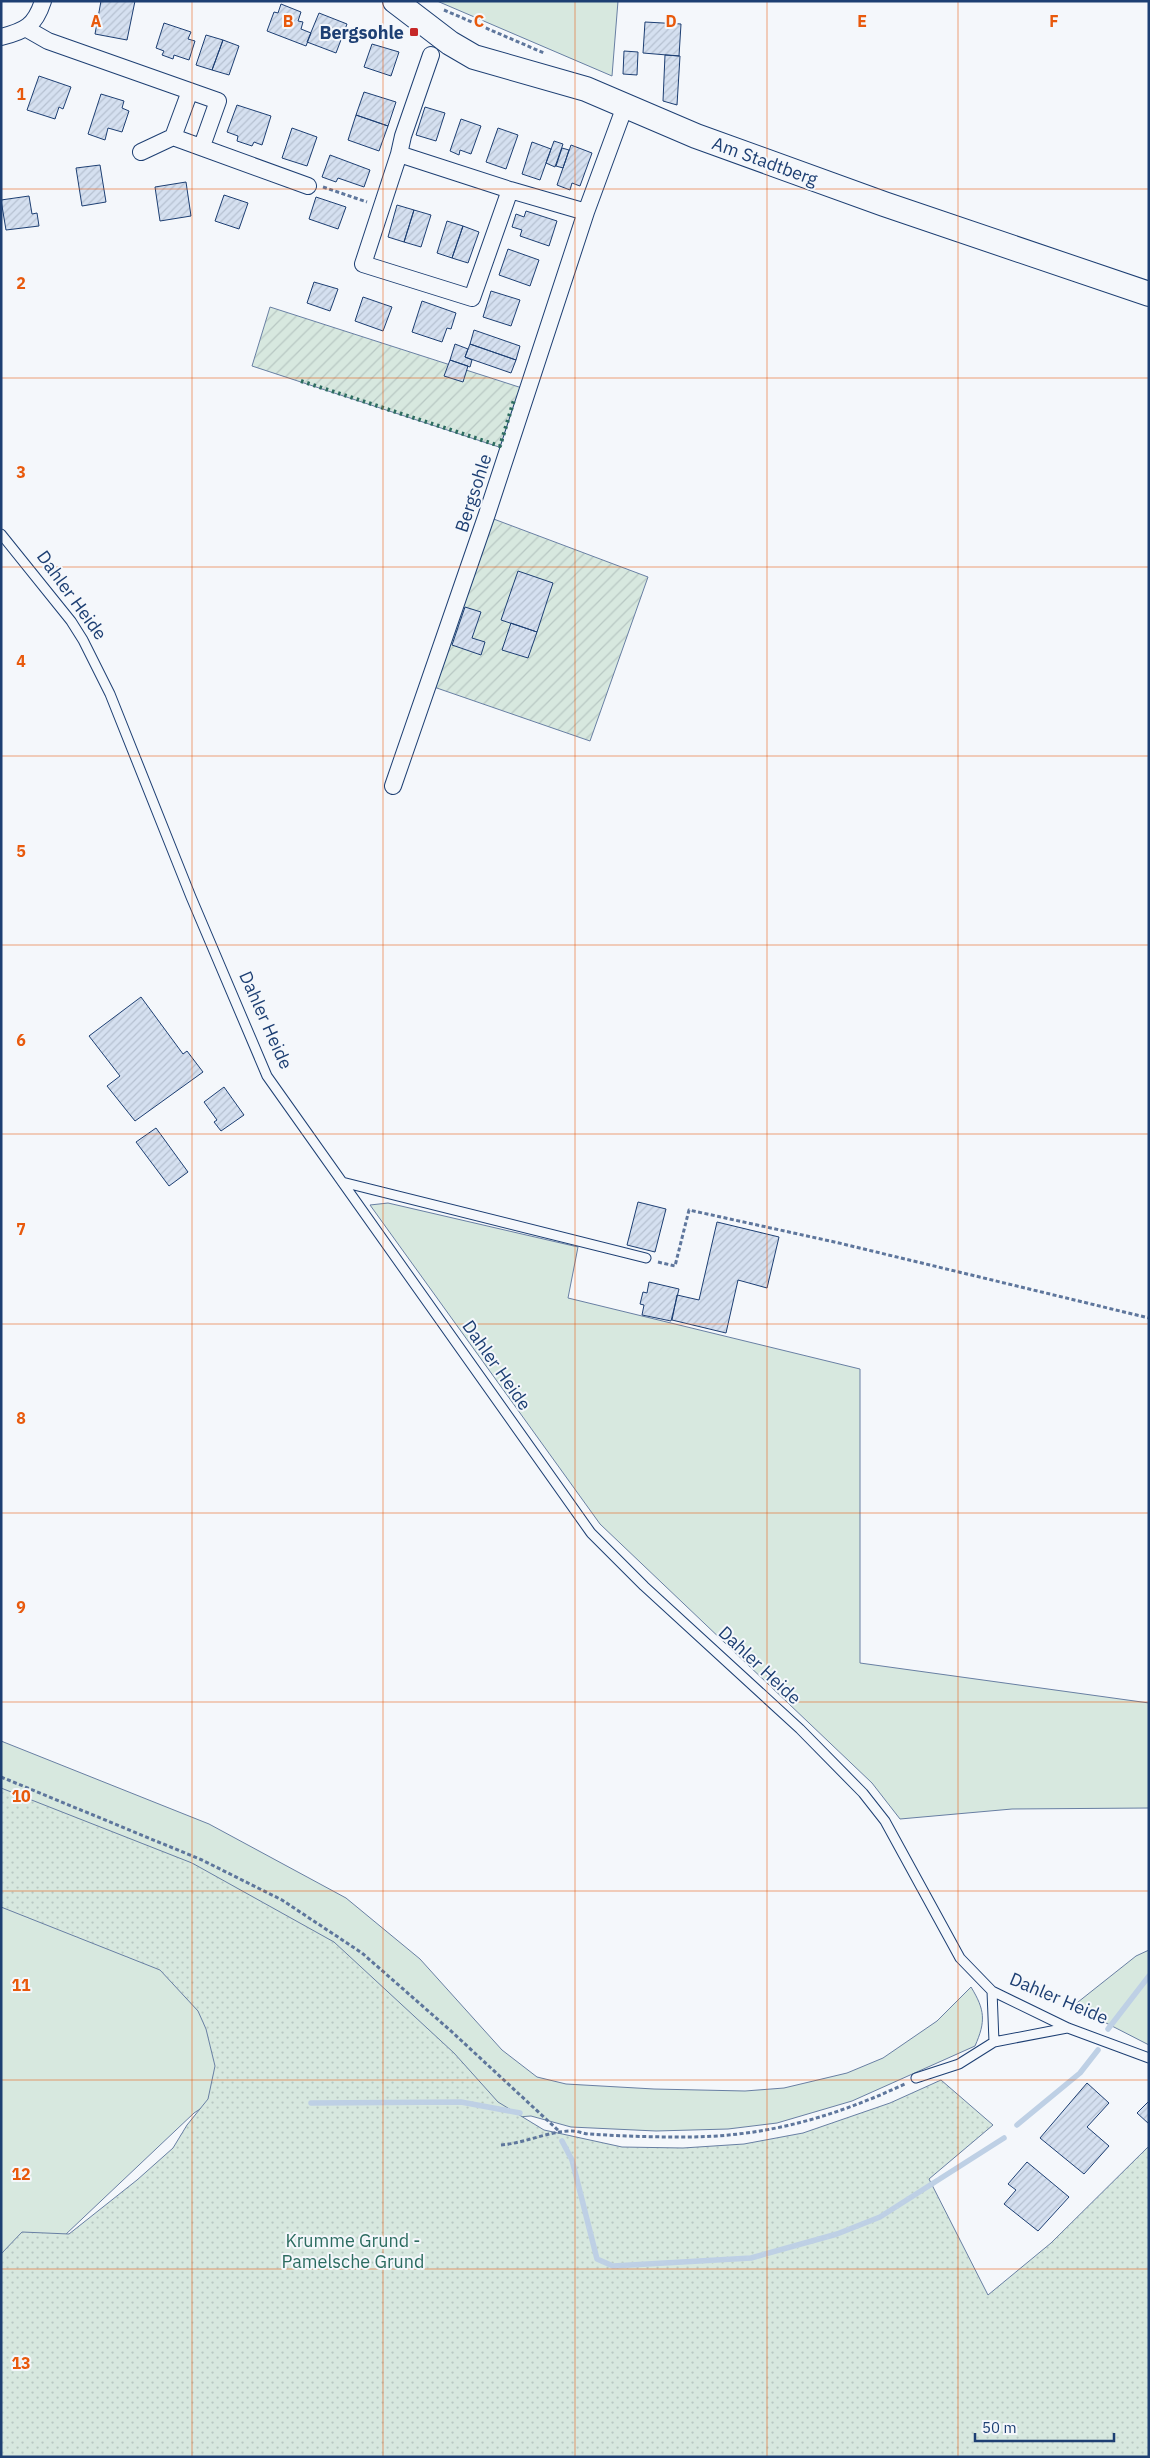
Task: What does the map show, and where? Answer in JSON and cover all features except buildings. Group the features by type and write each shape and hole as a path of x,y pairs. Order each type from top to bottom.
{"street":[{"path":"1,37 27,29 39,15 43,1"},
{"name":"Am Stadtberg","path":"395,1 450,43 474,57 509,69 554,79 586,89 696,136 884,204 1149,294"},
{"path":"27,29 48,41 218,102 202,146"},
{"path":"431,55 402,136 399,154 364,264 472,298 510,190"},
{"path":"173,137 190,91"},
{"name":"Bergsohle","path":"393,786 487,514 586,212 625,106"},
{"path":"141,152 173,137 308,186"},
{"path":"399,154 510,190 586,212"}],"lane":[{"name":"Dahler Heide","path":"1,534 83,640 110,694 191,897 267,1076 591,1533 644,1586 800,1729 863,1793 885,1821 960,1958 992,1991 1068,2028 1149,2058"},
{"path":"342,1182 646,1258"},
{"path":"992,1991 994,2042"},
{"path":"916,2078 959,2064 994,2042 1068,2028"}],"path":[{"path":"308,186 312,184 382,207"},
{"path":"646,1258 675,1266 689,1210 849,1246 1149,1318"},
{"path":"1,1777 202,1860 282,1900 362,1953 451,2031 560,2132"},
{"path":"501,2145 521,2144 550,2133 560,2132 676,2137 748,2134 805,2123 864,2102 916,2078"}],"green space":[{"path":"437,1 618,1 612,76"},
{"path":"270,307 522,388 502,448 252,366"},
{"path":"491,518 648,577 590,741 431,686"},
{"path":"388,1203 578,1247 568,1298 860,1369 860,1663 1149,1703 1149,1808 1012,1809 900,1819 872,1783 600,1524 370,1205"},
{"path":"1,1741 209,1824 346,1898 420,1959 502,2050 537,2077 566,2084 654,2089 745,2091 784,2088 847,2073 883,2058 937,2021 971,1987 981,2009 981,2029 975,2046 852,2101 777,2123 728,2129 656,2131 571,2127 531,2116 490,2119 256,2072 194,2113 28,2270 1,2302"},
{"name":"Krumme Grund - Pamelsche Grund","path":"1,1788 192,1863 334,1942 454,2053 498,2102 544,2130 622,2147 683,2148 744,2144 803,2133 890,2103 941,2080 993,2125 929,2179 988,2295 1051,2243 1149,2146 1149,2457 1,2457 1,2254 22,2232 69,2234 137,2180 173,2148 187,2125 208,2099 215,2066 206,2029 198,2011 160,1970 1,1907"},
{"path":"1149,1950 1149,2045 1073,2006 1136,1956"}],"waterway":[{"path":"1108,2029 1149,1976"},
{"path":"1017,2125 1080,2073 1098,2050"},
{"path":"311,2103 461,2102 520,2113"},
{"path":"562,2141 572,2160 597,2259 613,2266 751,2258 837,2234 880,2217 1004,2138"}],"hedge":[{"path":"301,381 500,446 514,400"}],"place":[{"name":"Bergsohle","path":"414,32"}]}
